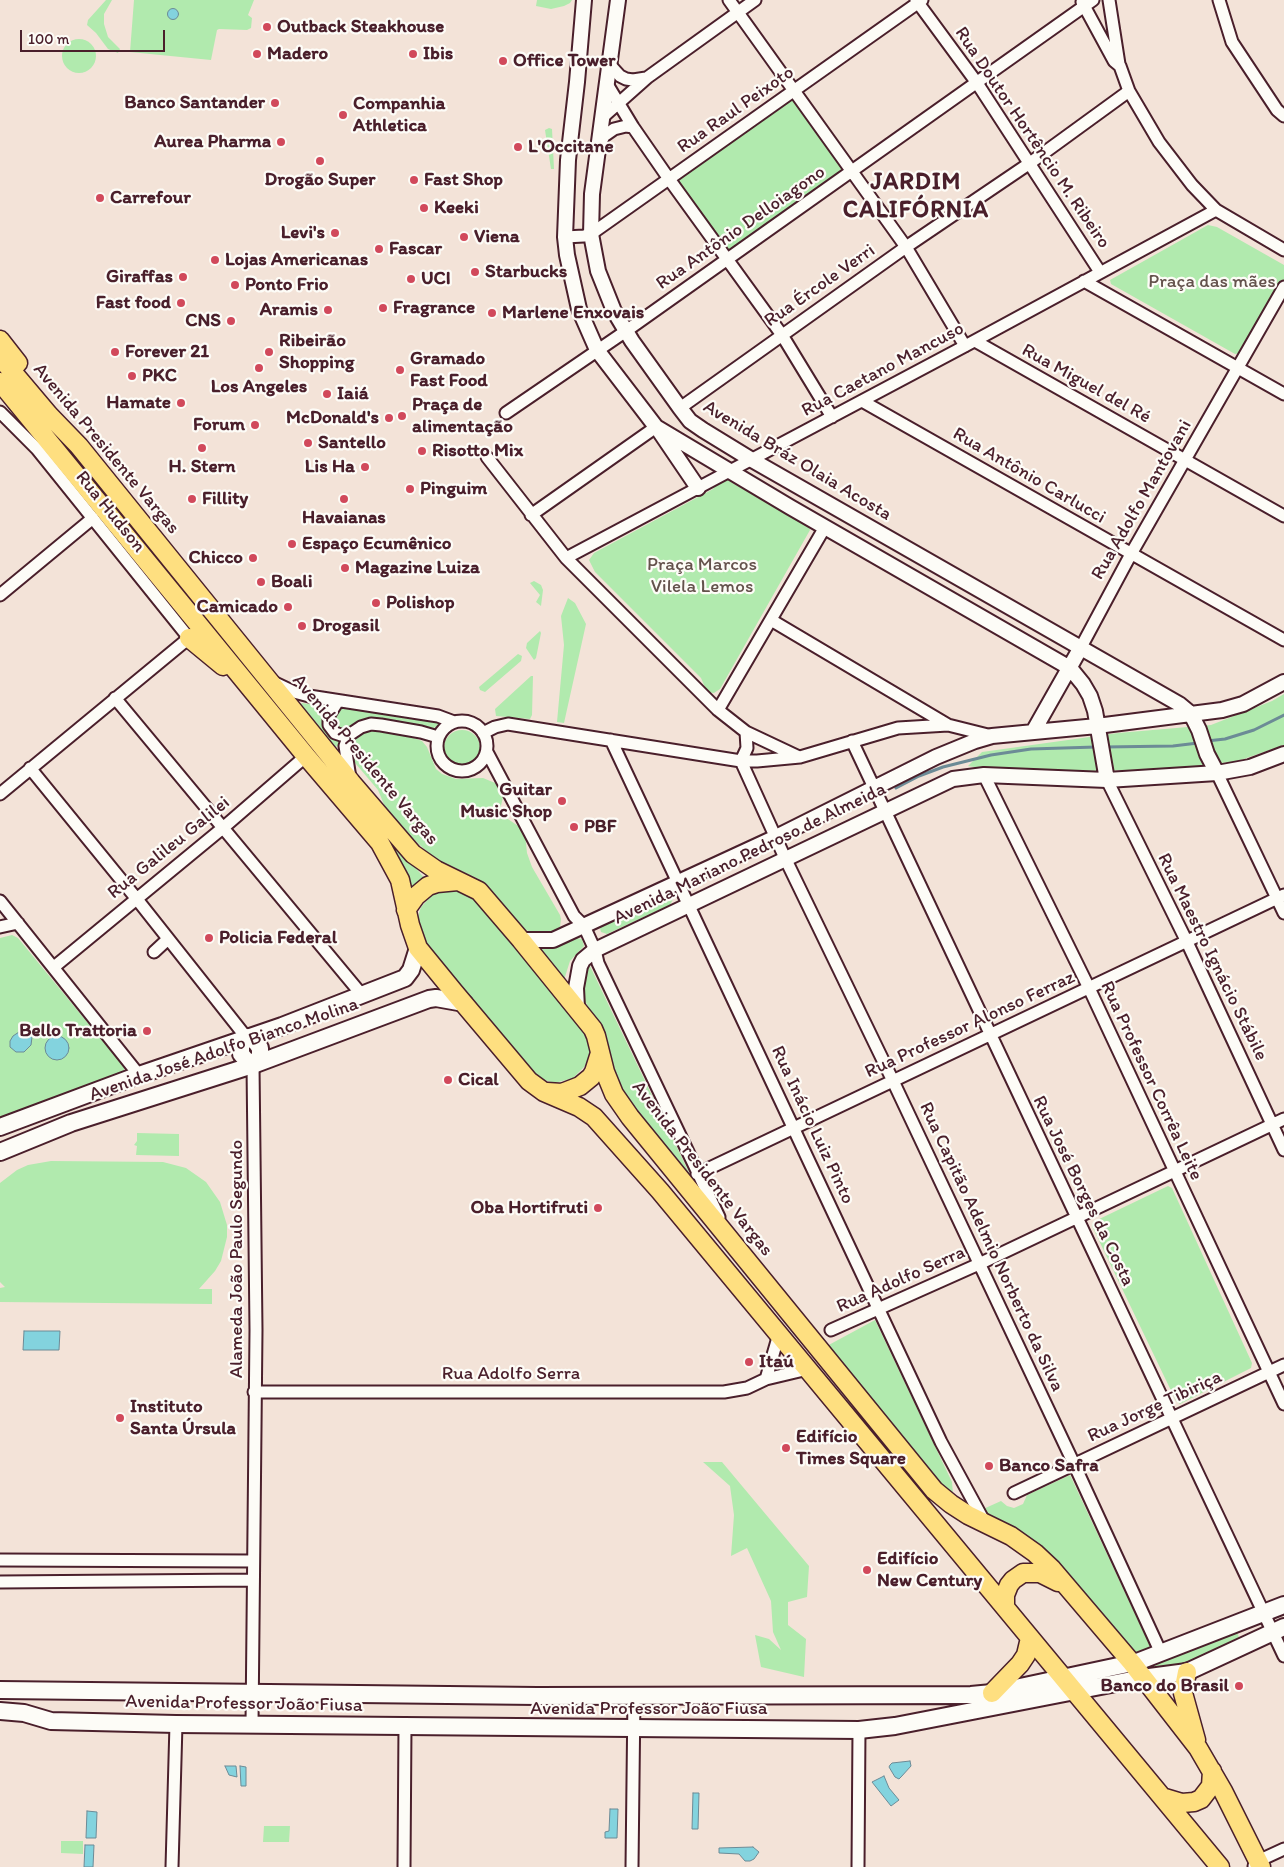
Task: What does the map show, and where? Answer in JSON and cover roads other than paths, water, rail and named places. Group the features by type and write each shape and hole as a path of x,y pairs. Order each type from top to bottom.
{"main road":[{"path":"0,340 50,406 49,415"},
{"name":"Avenida Presidente Vargas","path":"0,357 49,415 79,446 351,782 413,854 436,870 479,891 521,940 593,1029 605,1072 614,1094 630,1117 934,1490 951,1504 1028,1547 1052,1569 1132,1663 1198,1748 1212,1771 1257,1865"},
{"name":"Avenida Presidente Vargas","path":"0,382 306,756 380,843 400,880 410,926 418,948 533,1084 544,1092 586,1111 600,1122 779,1334 1220,1867"},
{"path":"189,638 244,687 258,695"},
{"path":"406,910 411,901 428,886 437,883 460,881"},
{"name":"Avenida José Adolfo Bianco Molina","path":"0,1127 139,1075 282,1026 405,978 411,970 418,948"},
{"name":"Avenida José Adolfo Bianco Molina","path":"0,1152 71,1123 254,1065 429,999 436,998 464,1003"},
{"path":"246,1037 241,1046 242,1054 246,1060 254,1065"},
{"path":"544,1092 562,1093 580,1086 594,1072 600,1053"},
{"path":"62,1103 71,1123"},
{"path":"1005,1607 1005,1595 1008,1585 1023,1573 1040,1573 1065,1586"},
{"name":"Avenida Professor João Fiusa","path":"0,1711 24,1713 51,1721 176,1724 859,1730 904,1724 1070,1685 1161,1653 1284,1605"},
{"name":"Avenida Professor João Fiusa","path":"0,1690 252,1691 537,1696 929,1696 1070,1685 1187,1672 1278,1629"},
{"path":"992,1692 1020,1664 1026,1655 1030,1638"},
{"path":"1187,1672 1183,1693 1198,1748"},
{"path":"1162,1797 1182,1803 1201,1799 1211,1786 1212,1771"}],"street":[{"path":"584,0 578,82 568,160 565,237 567,256 579,309 597,350 656,427 698,488"},
{"name":"Avenida Bráz Olaia Acosta","path":"618,0 592,194 592,234 598,271 614,311 626,331 690,421 752,460 1166,697 1191,714 1199,730 1206,754 1217,773"},
{"name":"Rua Miguel del Ré","path":"729,0 906,247 970,344 1185,460 1284,516"},
{"path":"603,117 648,77 755,0"},
{"path":"1109,0 1120,66 1129,91 1158,142 1192,185 1216,210 1284,250"},
{"path":"1219,0 1232,42 1276,110 1284,116"},
{"name":"Rua Raul Peixoto","path":"565,237 592,234 919,1"},
{"name":"Rua Doutor Hortêncio M. Ribeiro","path":"919,1 977,83 1100,272"},
{"path":"1086,2 1114,61 1120,66"},
{"name":"Rua Antônio Delloiagono","path":"506,413 626,331 977,83 1086,2"},
{"path":"610,65 620,76 626,79 641,80 648,77"},
{"path":"607,84 633,127 669,179 782,335 832,417"},
{"name":"Rua Ércole Verri","path":"680,408 906,247 1030,163 1129,91"},
{"path":"598,148 604,136 614,129 626,126 633,127"},
{"name":"Rua Caetano Mancuso","path":"566,558 731,472 1216,210"},
{"path":"1084,281 1284,394"},
{"name":"Rua Adolfo Mantovani","path":"1033,732 1070,668 1131,554 1284,287"},
{"name":"Rua Antônio Carlucci","path":"862,401 1284,640"},
{"name":"Rua Hudson","path":"0,412 37,449 189,638"},
{"path":"656,427 1070,668 1083,684 1095,710 1107,780"},
{"path":"532,515 656,427"},
{"path":"487,457 566,558 718,710 746,732 800,757"},
{"path":"0,595 93,518"},
{"path":"718,710 825,527"},
{"path":"932,588 944,586 949,573"},
{"path":"770,620 948,725 992,736"},
{"path":"0,794 189,638"},
{"path":"268,679 294,692 309,696 438,716 454,722"},
{"name":"Avenida Mariano Pedroso de Almeida","path":"521,940 553,940 776,837 936,757 975,741 992,736 1097,726 1222,710 1243,704 1284,682"},
{"path":"115,698 362,995"},
{"path":"338,701 328,715 329,725 335,732 341,735 349,735 361,727 371,724 421,732 438,737"},
{"path":"454,722 471,722 483,733 487,752 484,760 478,766 463,772 447,768 441,762 436,746 438,737 441,731 454,722"},
{"path":"483,733 495,727 508,724 741,761 757,761 800,757 898,728 948,725"},
{"path":"741,761 747,748 746,732"},
{"path":"349,735 345,746 351,782"},
{"name":"Rua Inácio Luiz Pinto","path":"611,740 942,1442 985,1524"},
{"name":"Rua José Borges da Costa","path":"852,741 883,811 1172,1418 1263,1614 1278,1629 1284,1656"},
{"path":"487,752 574,916 584,926 596,950 598,963 697,1174 732,1241"},
{"name":"Avenida Mariano Pedroso de Almeida","path":"577,1008 576,988 580,966 583,960 596,950 953,779 984,775 1107,780 1217,773 1250,767 1284,754"},
{"name":"Rua Galileu Galilei","path":"54,966 224,827 306,756"},
{"name":"Rua Capitão Adelmio Norberto da Silva","path":"741,761 785,858 1074,1464 1161,1653"},
{"path":"30,768 246,1037"},
{"path":"1217,773 1280,897 1284,913"},
{"name":"Rua Professor Corrêa Leite","path":"984,775 1089,988 1284,1404"},
{"name":"Rua Maestro Ignácio Stábile","path":"1107,780 1187,942 1284,1150"},
{"name":"Rua Professor Alonso Ferraz","path":"697,1174 1280,897"},
{"path":"0,901 54,966 139,1075"},
{"path":"0,927 18,923"},
{"path":"154,952 168,939"},
{"name":"Alameda João Paulo Segundo","path":"252,1724 256,1320 254,1065"},
{"name":"Rua Adolfo Serra","path":"831,1330 979,1264 1284,1119"},
{"path":"766,1379 779,1334"},
{"name":"Rua Jorge Tibiriça","path":"1014,1493 1284,1366"},
{"name":"Rua Adolfo Serra","path":"254,1392 724,1392 747,1388 766,1379 808,1369"},
{"path":"0,1560 253,1561"},
{"path":"0,1582 253,1580"},
{"path":"632,1867 634,1695"},
{"path":"172,1867 176,1724"},
{"path":"404,1867 405,1726"},
{"path":"858,1867 859,1730"},
{"path":"1257,1865 1284,1850"}],"water":[{"path":"173,8 179,14 173,20 167,14"},
{"path":"19,1032 27,1033 32,1037 31,1045 24,1052 16,1052 10,1047 10,1041 13,1036"},
{"path":"57,1036 65,1040 69,1048 65,1056 57,1060 49,1056 45,1048 49,1040"},
{"path":"24,1331 60,1331 59,1350 23,1350"},
{"path":"910,1761 911,1766 901,1777 899,1779 895,1777 889,1767 890,1765 892,1763"},
{"path":"225,1766 236,1766 237,1777 229,1775"},
{"path":"240,1766 246,1767 246,1786 241,1786"},
{"path":"884,1776 889,1788 899,1800 891,1806 872,1782"},
{"path":"693,1793 699,1793 698,1829 692,1829"},
{"path":"610,1809 618,1809 617,1838 605,1838 605,1832 609,1831"},
{"path":"87,1811 97,1812 96,1838 86,1838"},
{"path":"85,1845 94,1845 93,1867 84,1867"},
{"path":"753,1847 759,1852 750,1861 745,1861 739,1854 719,1853 719,1848"}],"waterway":[{"path":"1207,741 1225,739 1254,730 1284,715"},
{"path":"1105,747 1173,746 1198,743"},
{"path":"896,788 919,776 943,767 991,755 1031,749 1096,747"}],"place":[{"name":"Outback Steakhouse","path":"267,27"},
{"name":"Madero","path":"257,54"},
{"name":"Ibis","path":"413,54"},
{"name":"Office Tower","path":"503,61"},
{"name":"Banco Santander","path":"275,103"},
{"name":"Companhia Athletica","path":"343,115"},
{"name":"Aurea Pharma","path":"281,142"},
{"name":"L'Occitane","path":"518,147"},
{"name":"Drogão Super","path":"320,161"},
{"name":"Fast Shop","path":"414,180"},
{"name":"Carrefour","path":"100,198"},
{"name":"Keeki","path":"424,208"},
{"name":"Levi's","path":"335,233"},
{"name":"Viena","path":"464,237"},
{"name":"Fascar","path":"379,249"},
{"name":"Lojas Americanas","path":"215,260"},
{"name":"Starbucks","path":"475,272"},
{"name":"Giraffas","path":"183,277"},
{"name":"UCI","path":"411,279"},
{"name":"Ponto Frio","path":"235,285"},
{"name":"Fast food","path":"181,303"},
{"name":"Fragrance","path":"383,308"},
{"name":"Aramis","path":"328,310"},
{"name":"Marlene Enxovais","path":"492,313"},
{"name":"CNS","path":"231,321"},
{"name":"Forever 21","path":"115,352"},
{"name":"Ribeirão Shopping","path":"269,352"},
{"name":"Los Angeles","path":"259,368"},
{"name":"Gramado Fast Food","path":"400,370"},
{"name":"PKC","path":"132,376"},
{"name":"Iaiá","path":"327,394"},
{"name":"Hamate","path":"181,403"},
{"name":"Praça de alimentação","path":"402,416"},
{"name":"McDonald's","path":"389,418"},
{"name":"Forum","path":"255,425"},
{"name":"Santello","path":"308,443"},
{"name":"H. Stern","path":"202,448"},
{"name":"Risotto Mix","path":"422,451"},
{"name":"Lis Ha","path":"365,467"},
{"name":"Pinguim","path":"410,489"},
{"name":"Fillity","path":"192,499"},
{"name":"Havaianas","path":"344,499"},
{"name":"Espaço Ecumênico","path":"292,544"},
{"name":"Chicco","path":"253,558"},
{"name":"Magazine Luiza","path":"345,568"},
{"name":"Boali","path":"261,582"},
{"name":"Polishop","path":"376,603"},
{"name":"Camicado","path":"288,607"},
{"name":"Drogasil","path":"302,626"},
{"name":"Guitar Music Shop","path":"562,801"},
{"name":"PBF","path":"574,827"},
{"name":"Policia Federal","path":"209,938"},
{"name":"Bello Trattoria","path":"147,1031"},
{"name":"Cical","path":"448,1080"},
{"name":"Oba Hortifruti","path":"598,1208"},
{"name":"Itaú","path":"749,1362"},
{"name":"Instituto Santa Úrsula","path":"120,1418"},
{"name":"Edifício Times Square","path":"786,1448"},
{"name":"Banco Safra","path":"989,1466"},
{"name":"Edifício New Century","path":"867,1570"},
{"name":"Banco do Brasil","path":"1239,1686"}],"district":[{"name":"JARDIM CALIFÓRNIA","path":"916,197"}],"park label":[{"name":"Praça das mães","path":"1212,282"},
{"name":"Praça Marcos Vilela Lemos","path":"702,576"}]}
